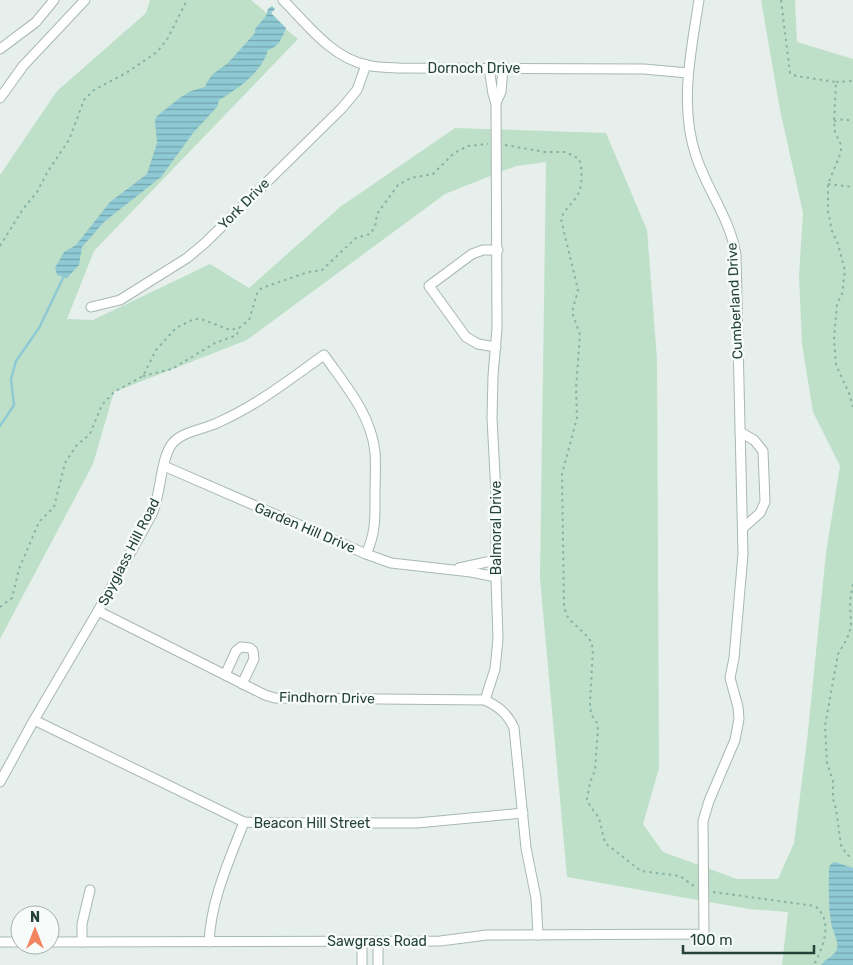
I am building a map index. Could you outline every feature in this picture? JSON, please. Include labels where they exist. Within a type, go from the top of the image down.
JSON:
[{"type":"street","points":[[0,49],[36,22],[54,0]]},
{"type":"street","points":[[2,92],[22,66],[84,0]]},
{"type":"street","name":"Dornoch Drive","points":[[283,0],[334,50],[344,57],[366,65],[398,68],[644,69],[688,73]]},
{"type":"street","name":"Cumberland Drive","points":[[698,0],[688,73],[689,119],[692,140],[702,171],[725,216],[736,255],[743,528],[743,554],[734,658],[730,678],[738,707],[738,730],[705,812],[702,831],[704,934]]},
{"type":"street","name":"York Drive","points":[[92,307],[120,300],[187,258],[205,243],[342,108],[357,90],[366,65]]},
{"type":"street","name":"Balmoral Drive","points":[[485,700],[496,669],[497,655],[496,494],[492,418],[498,250],[496,103],[489,68]]},
{"type":"street","name":"Balmoral Drive","points":[[496,103],[501,92],[503,68]]},
{"type":"street","points":[[496,347],[478,344],[466,337],[429,286],[472,254],[483,250],[498,250]]},
{"type":"street","name":"Spyglass Hill Road","points":[[0,782],[156,505],[169,448],[180,437],[216,424],[258,402],[324,355],[360,406],[372,438],[375,458],[375,530],[366,554]]},
{"type":"street","points":[[740,432],[754,440],[763,451],[765,502],[760,513],[743,528]]},
{"type":"street","name":"Garden Hill Drive","points":[[164,466],[366,554],[391,563],[496,577]]},
{"type":"street","name":"Garden Hill Drive","points":[[451,570],[496,560]]},
{"type":"street","name":"Findhorn Drive","points":[[98,611],[265,695],[287,699],[485,700]]},
{"type":"street","points":[[225,675],[236,651],[240,648],[250,648],[253,651],[254,659],[242,684]]},
{"type":"street","points":[[485,700],[500,707],[507,714],[514,728],[526,848],[536,898],[538,935]]},
{"type":"street","name":"Beacon Hill Street","points":[[34,720],[244,822],[263,824],[417,823],[523,812]]},
{"type":"street","points":[[209,942],[210,924],[216,894],[244,822]]},
{"type":"street","points":[[82,942],[82,924],[90,890]]},
{"type":"street","name":"Sawgrass Road","points":[[60,942],[378,942],[456,940],[486,935],[704,934]]},
{"type":"street","points":[[362,941],[362,965]]},
{"type":"street","points":[[378,942],[378,965]]},
{"type":"path","points":[[0,246],[23,209],[37,192],[48,171],[69,140],[84,100],[94,90],[126,73],[157,52],[168,38],[187,0]]},
{"type":"path","points":[[781,0],[790,72],[796,76],[836,82],[853,81]]},
{"type":"path","points":[[836,82],[834,121],[835,132],[841,145],[841,152],[828,184],[828,211],[832,231],[838,244],[845,271],[842,294],[837,304],[834,339],[836,365],[850,393],[853,407]]},
{"type":"path","points":[[834,121],[845,119],[853,122]]},
{"type":"path","points":[[143,376],[156,350],[176,328],[200,318],[230,330],[239,328],[249,320],[258,291],[308,272],[322,270],[356,238],[370,234],[375,226],[377,214],[398,185],[411,178],[433,174],[454,154],[468,146],[496,144],[545,152],[566,152],[579,159],[582,168],[578,194],[564,210],[561,219],[578,290],[572,312],[580,334],[576,388],[577,418],[562,474],[564,607],[568,618],[589,638],[593,648],[590,703],[591,714],[597,723],[598,730],[595,770],[590,782],[587,798],[590,806],[599,818],[605,844],[641,871],[680,876],[703,891],[814,906],[819,909],[826,932],[814,965]]},
{"type":"path","points":[[828,184],[853,188]]},
{"type":"path","points":[[0,607],[12,598],[19,569],[40,522],[54,507],[65,463],[76,446],[90,434],[102,405],[114,392],[143,376],[172,369],[215,343],[237,334],[239,328]]},
{"type":"path","points":[[853,584],[850,601],[851,627],[847,639],[838,654],[824,726],[826,763],[833,782],[833,799],[841,845],[847,855],[853,858]]},
{"type":"green space","points":[[150,0],[251,0],[298,39],[94,251],[67,319],[93,320],[210,264],[249,288],[340,207],[455,128],[606,133],[647,230],[657,359],[659,768],[643,824],[663,852],[737,879],[778,879],[794,843],[807,741],[826,553],[840,466],[813,412],[802,344],[799,276],[803,213],[780,110],[761,0],[795,0],[797,42],[853,59],[853,965],[782,965],[788,912],[749,909],[567,877],[540,578],[546,162],[516,166],[445,194],[247,340],[114,392],[93,464],[0,639],[0,175],[57,91],[146,13]]},
{"type":"water","points":[[272,6],[275,9],[271,13],[286,28],[277,44],[268,50],[255,73],[234,91],[219,100],[217,107],[193,133],[161,177],[104,222],[82,247],[79,265],[67,278],[57,275],[55,268],[64,252],[76,245],[110,202],[147,174],[157,143],[155,120],[157,116],[181,97],[191,91],[205,87],[213,74],[228,63],[255,33],[255,29]]},
{"type":"water","points":[[835,862],[853,868],[853,965],[821,965],[837,949],[830,916],[829,894],[829,867]]},
{"type":"waterway","points":[[0,426],[14,405],[11,379],[16,361],[39,328],[64,276]]}]
